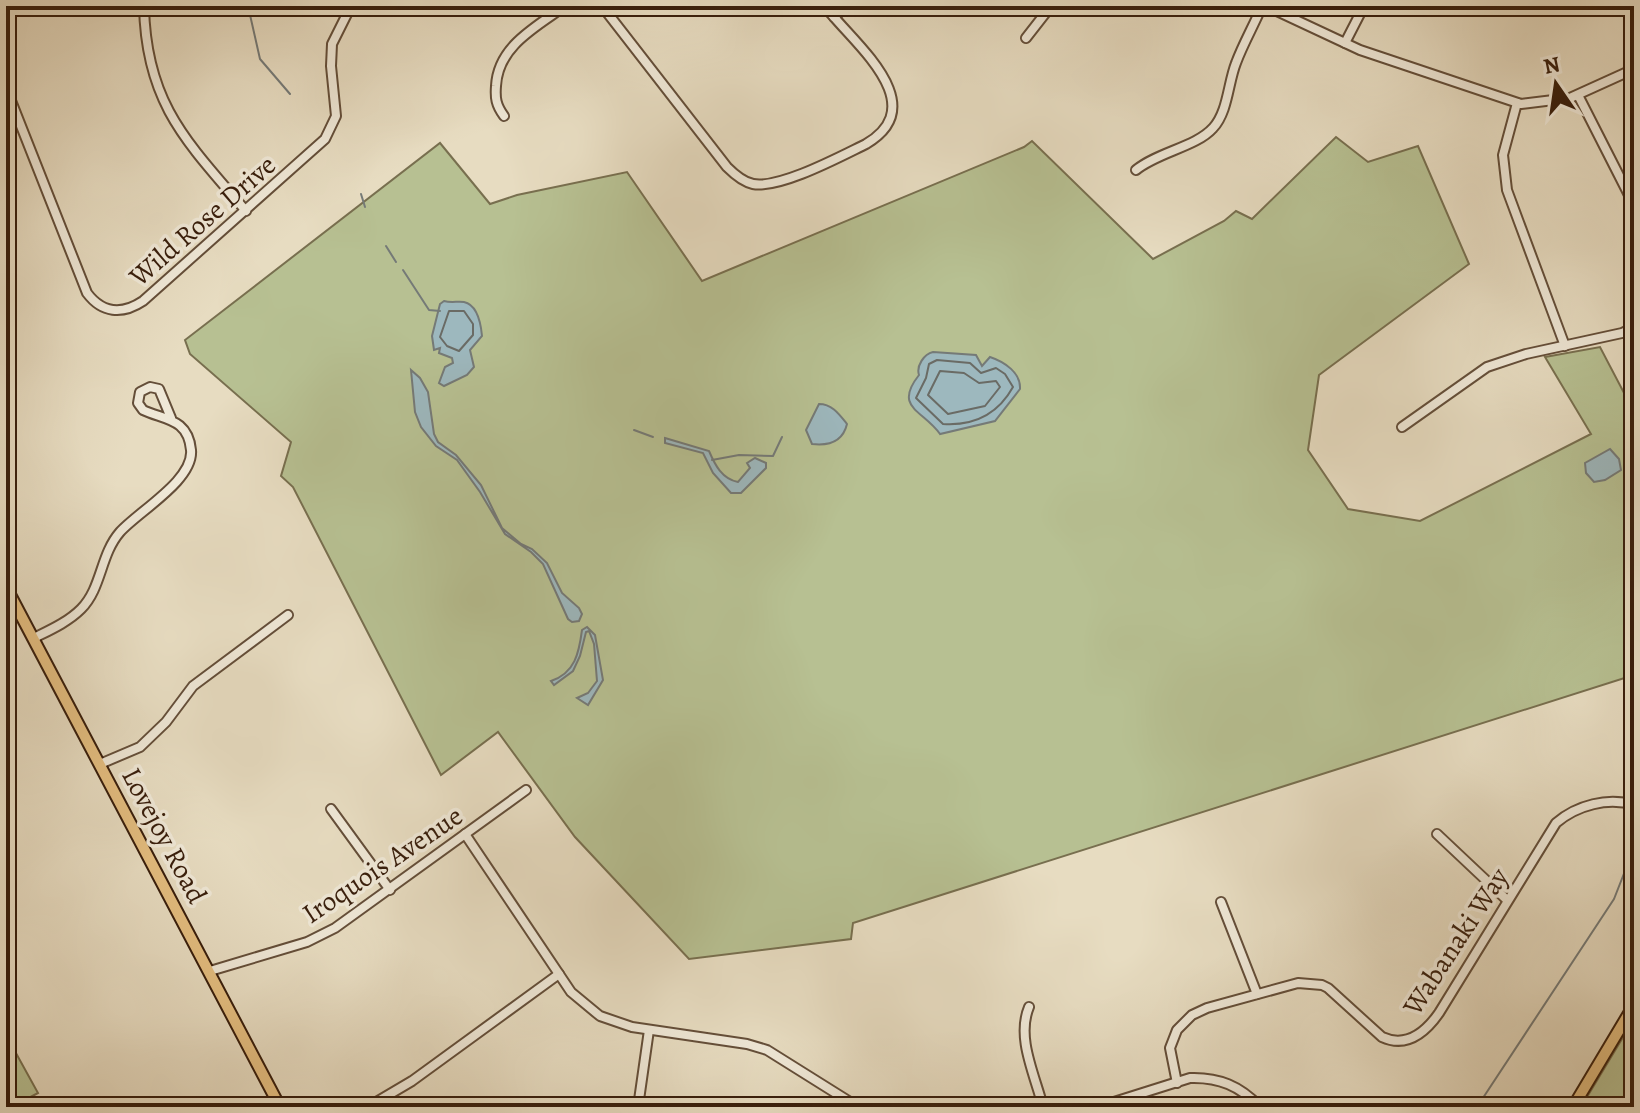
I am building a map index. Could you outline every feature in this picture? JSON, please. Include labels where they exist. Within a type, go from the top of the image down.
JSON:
[{"type":"main road","name":"Lovejoy Road","points":[[6,587],[280,1107]]},
{"type":"main road","points":[[1573,1107],[1634,1005]]},
{"type":"street","points":[[144,6],[148,57],[169,115],[184,139],[246,211]]},
{"type":"street","name":"Wild Rose Drive","points":[[6,88],[87,293],[102,307],[111,311],[125,310],[143,301],[325,139],[336,116],[332,44],[351,6]]},
{"type":"street","points":[[504,116],[496,100],[496,80],[502,59],[521,39],[565,6]]},
{"type":"street","points":[[602,6],[727,167],[743,180],[761,184],[779,182],[876,139],[893,105],[888,83],[824,6]]},
{"type":"street","points":[[834,17],[847,6]]},
{"type":"street","points":[[1026,38],[1051,6]]},
{"type":"street","points":[[1136,170],[1157,155],[1212,130],[1220,118],[1236,60],[1264,6],[1412,69],[1517,103],[1557,101],[1578,95],[1634,69]]},
{"type":"street","points":[[1345,43],[1364,6]]},
{"type":"street","points":[[1578,95],[1634,205]]},
{"type":"street","points":[[1517,103],[1503,155],[1507,190],[1565,346]]},
{"type":"street","points":[[1402,427],[1487,367],[1508,359],[1622,333],[1634,327]]},
{"type":"street","points":[[34,638],[82,608],[92,595],[106,556],[117,537],[186,471],[192,454],[190,443],[171,418],[161,391],[150,387],[142,390],[138,400],[143,410],[171,418]]},
{"type":"street","points":[[100,764],[140,747],[166,722],[193,686],[288,615]]},
{"type":"street","name":"Iroquois Avenue","points":[[210,971],[321,936],[353,918],[526,790]]},
{"type":"street","name":"Wabanaki Way","points":[[1177,1083],[1170,1048],[1184,1021],[1207,1008],[1298,983],[1322,985],[1335,993],[1382,1037],[1398,1042],[1429,1028],[1556,823],[1567,814],[1597,804],[1620,802],[1634,805]]},
{"type":"street","points":[[331,809],[390,890]]},
{"type":"street","points":[[465,834],[571,992],[600,1016],[632,1027],[747,1044],[767,1050],[858,1107]]},
{"type":"street","points":[[1437,834],[1507,900]]},
{"type":"street","points":[[1221,902],[1257,994]]},
{"type":"street","points":[[368,1107],[412,1081],[559,974]]},
{"type":"street","points":[[1029,1007],[1023,1022],[1023,1035],[1043,1107]]},
{"type":"street","points":[[638,1107],[649,1030]]},
{"type":"street","points":[[1098,1107],[1190,1078],[1217,1080],[1238,1087],[1260,1107]]},
{"type":"green space","points":[[1336,137],[1368,162],[1418,146],[1469,264],[1319,375],[1308,450],[1348,509],[1420,521],[1591,434],[1545,357],[1600,347],[1634,412],[1634,675],[853,923],[851,939],[689,959],[575,837],[498,732],[441,775],[293,487],[281,476],[291,442],[190,354],[185,340],[440,143],[490,204],[517,195],[627,172],[702,281],[1032,141],[1153,259],[1224,221],[1236,211],[1252,219]]},
{"type":"green space","points":[[1634,1019],[1634,1107],[1581,1107]]},
{"type":"green space","points":[[6,1035],[38,1093],[12,1107],[6,1107]]},
{"type":"water","points":[[444,301],[464,302],[473,307],[482,336],[470,350],[474,367],[467,375],[444,386],[439,383],[445,367],[453,363],[452,358],[439,353],[440,348],[434,350],[432,336],[440,304]]},
{"type":"water","points":[[933,352],[976,355],[982,366],[990,357],[996,359],[1015,373],[1020,389],[995,421],[940,434],[913,408],[909,395],[922,361]]},
{"type":"water","points":[[411,370],[428,392],[438,442],[456,455],[481,485],[502,528],[547,563],[562,593],[579,608],[582,614],[579,621],[568,619],[543,564],[505,534],[457,460],[436,446],[421,427],[415,412]]},
{"type":"water","points":[[819,404],[838,413],[847,424],[842,435],[834,441],[812,444],[806,430]]},
{"type":"water","points":[[665,438],[709,451],[720,471],[738,482],[750,468],[747,463],[755,458],[766,463],[766,468],[741,493],[731,493],[713,473],[703,453],[665,443]]},
{"type":"water","points":[[1610,449],[1619,459],[1621,470],[1605,480],[1594,482],[1586,473],[1585,463]]},
{"type":"water","points":[[587,627],[595,635],[603,680],[588,705],[577,698],[588,693],[597,681],[594,644],[589,631],[586,632],[573,671],[554,685],[551,681],[571,667],[582,630]]},
{"type":"waterway","points":[[248,6],[260,59],[290,94]]},
{"type":"waterway","points":[[361,194],[365,207]]},
{"type":"waterway","points":[[386,246],[396,262]]},
{"type":"waterway","points":[[403,270],[429,310],[440,311]]},
{"type":"waterway","points":[[634,430],[653,437]]},
{"type":"waterway","points":[[712,460],[739,455],[773,456],[782,437]]},
{"type":"waterway","points":[[1477,1107],[1614,899],[1634,848]]}]
